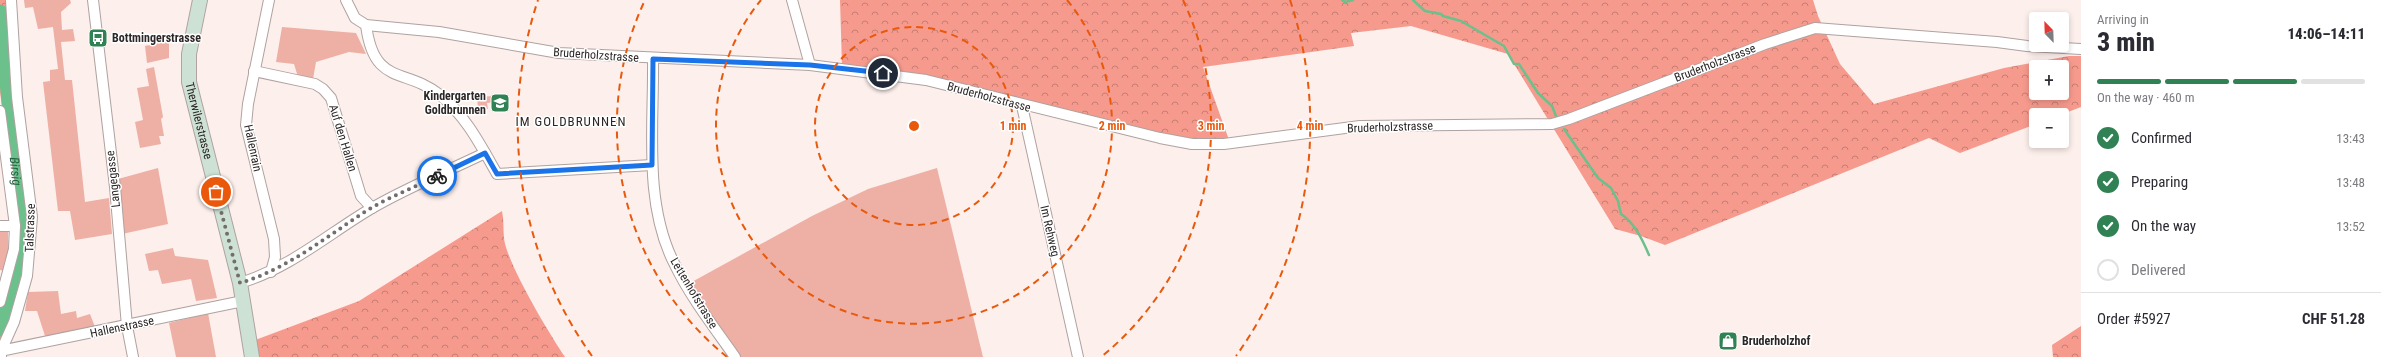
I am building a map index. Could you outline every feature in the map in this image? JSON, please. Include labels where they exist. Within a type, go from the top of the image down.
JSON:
[{"type":"main road","name":"Therwilerstrasse","points":[[200,0],[189,54],[189,82],[240,283],[252,357]]},
{"type":"street","name":"Talstrasse","points":[[1,353],[14,322],[27,276],[32,217],[17,97],[11,0]]},
{"type":"street","name":"Langegasse","points":[[93,0],[115,187],[127,326],[133,357]]},
{"type":"street","name":"Hallenrain","points":[[269,0],[254,71],[246,125],[274,239],[275,258],[271,272]]},
{"type":"street","points":[[346,0],[355,18],[366,25],[370,42],[382,66],[393,74],[424,84],[440,94],[470,127],[497,174],[652,165]]},
{"type":"street","points":[[792,0],[810,65]]},
{"type":"street","name":"Bruderholzstrasse","points":[[366,25],[439,32],[558,53],[653,59],[810,65],[926,80],[1022,106],[1192,144],[1224,144],[1360,126],[1552,124],[1569,119],[1765,44],[1815,28],[1997,42],[2027,46],[2081,49]]},
{"type":"street","name":"Lettenhofstrasse","points":[[653,59],[652,165],[655,201],[666,244],[675,265],[734,357]]},
{"type":"street","name":"Auf den Hallen","points":[[254,71],[315,84],[324,89],[335,106],[362,196],[372,208]]},
{"type":"street","name":"Im Rehweg","points":[[1022,106],[1078,357]]},
{"type":"street","points":[[0,111],[15,226],[14,250],[0,302]]},
{"type":"street","points":[[240,283],[271,272],[290,262],[372,208],[485,153]]},
{"type":"street","points":[[0,226],[15,226]]},
{"type":"street","name":"Hallenstrasse","points":[[1,353],[243,301]]},
{"type":"shaded area","points":[[24,0],[70,0],[71,3],[61,12],[62,30],[73,29],[75,41],[61,42],[65,80],[72,80],[85,202],[109,198],[112,234],[75,240],[70,211],[58,211],[43,82],[50,81],[50,70],[58,69],[53,27],[38,29],[33,7],[25,8]]},
{"type":"shaded area","points":[[282,27],[356,33],[366,54],[349,52],[316,62],[313,79],[298,77],[294,64],[276,62]]},
{"type":"shaded area","points":[[169,41],[169,58],[147,63],[145,46]]},
{"type":"shaded area","points":[[154,67],[163,117],[161,119],[164,136],[159,136],[161,144],[140,148],[135,122],[143,120],[137,88],[149,86],[146,69]]},
{"type":"shaded area","points":[[494,96],[494,102],[487,103],[488,109],[478,109],[477,97]]},
{"type":"shaded area","points":[[158,168],[168,224],[122,234],[118,179]]},
{"type":"shaded area","points":[[937,168],[983,357],[738,357],[690,283],[812,216],[868,189]]},
{"type":"shaded area","points":[[0,231],[8,231],[8,251],[4,271],[0,270]]},
{"type":"shaded area","points":[[173,248],[175,256],[208,260],[217,298],[196,301],[191,279],[162,284],[158,270],[149,271],[145,254]]},
{"type":"shaded area","points":[[58,291],[61,314],[76,311],[77,318],[90,314],[95,327],[45,336],[37,311],[25,311],[28,292]]},
{"type":"shaded area","points":[[208,313],[216,357],[176,357],[169,323]]},
{"type":"green space","points":[[0,0],[8,0],[29,215],[24,277],[13,313],[0,343],[0,307],[13,262],[5,129],[0,92]]},
{"type":"green space","points":[[840,0],[1813,0],[1818,16],[1840,64],[1874,104],[2004,68],[2029,63],[2029,100],[2069,100],[2069,60],[2047,60],[2069,56],[2081,56],[2081,107],[2069,112],[2069,108],[2029,108],[2029,127],[1960,153],[1929,138],[1665,245],[1641,236],[1615,229],[1508,54],[1411,26],[1351,33],[1354,46],[1203,67],[1229,140],[1176,139],[842,66]]},
{"type":"green space","points":[[502,211],[504,238],[512,264],[549,332],[565,357],[252,357],[250,342],[359,301]]},
{"type":"green space","points":[[2081,326],[2081,357],[2053,357],[2052,345]]},
{"type":"waterway","points":[[1342,0],[1345,2],[1353,0]]},
{"type":"waterway","points":[[1413,0],[1425,11],[1441,14],[1443,16],[1461,21],[1504,46],[1514,64],[1519,64],[1538,93],[1552,106],[1556,116]]},
{"type":"waterway","name":"Birsig","points":[[0,12],[22,230],[16,282],[0,329]]},
{"type":"waterway","points":[[1564,129],[1598,178],[1611,188],[1618,201],[1621,214],[1634,227],[1649,255]]},
{"type":"way so far","points":[[216,192],[240,283],[260,277],[290,262],[372,208],[437,176]]},
{"type":"place","name":"Bottmingerstrasse","points":[[98,38]]},
{"type":"place","name":"Kindergarten Goldbrunnen","points":[[500,103]]},
{"type":"place","name":"Bruderholzhof","points":[[1728,341]]},
{"type":"district","name":"IM GOLDBRUNNEN","points":[[571,121]]},
{"type":"route","points":[[437,176],[485,153],[497,174],[652,165],[654,116],[653,59],[738,61],[810,65],[883,73]]}]
